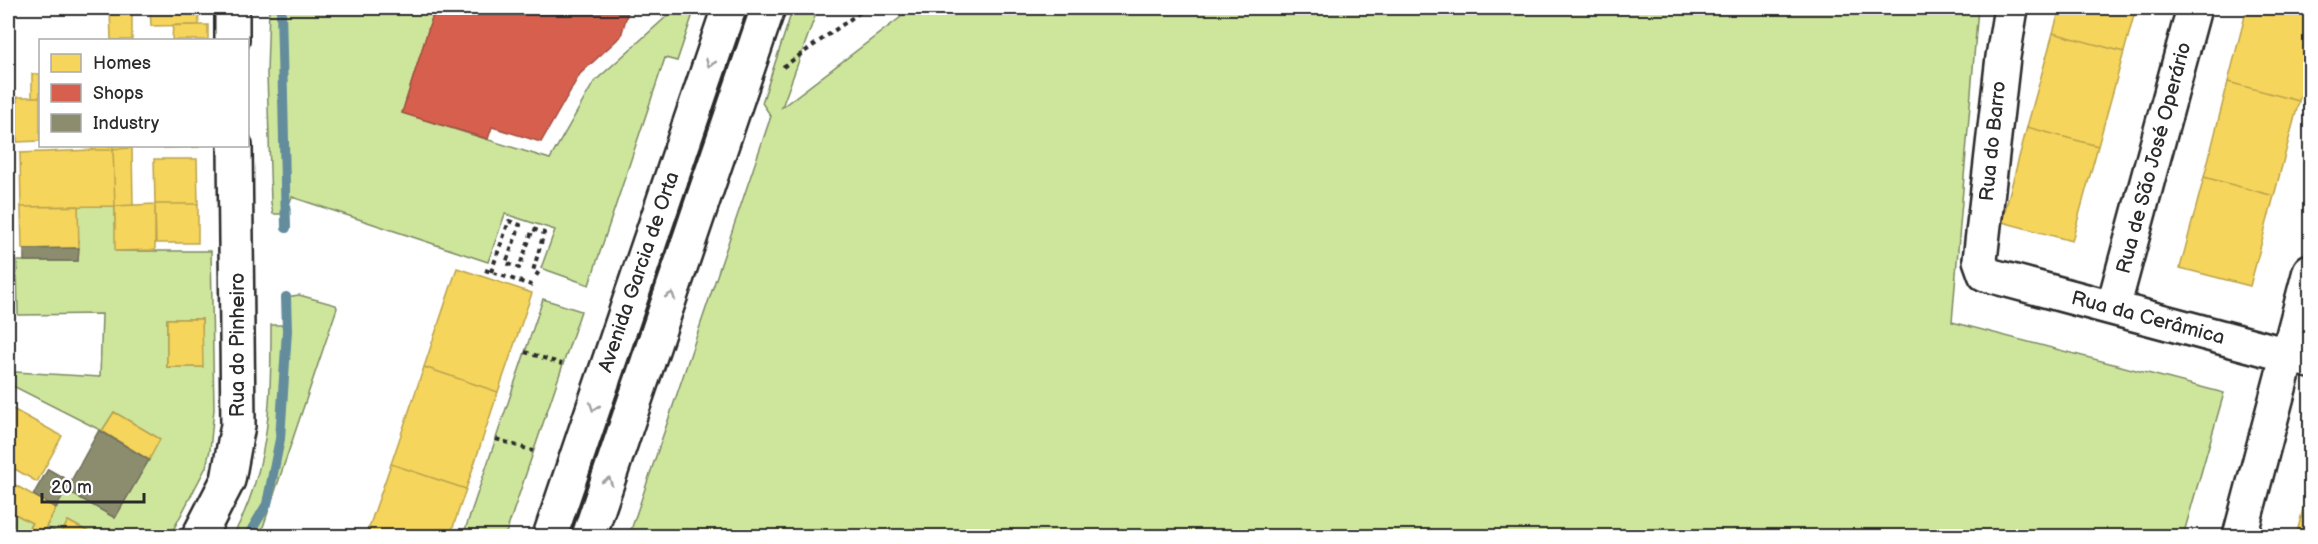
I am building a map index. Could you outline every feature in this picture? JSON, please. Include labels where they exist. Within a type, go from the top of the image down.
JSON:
[{"type":"street","points":[[232,8],[232,39]]},
{"type":"street","name":"Avenida Garcia de Orta","points":[[550,537],[729,8]]},
{"type":"street","name":"Avenida Garcia de Orta","points":[[589,537],[768,8]]},
{"type":"street","name":"Rua do Barro","points":[[1985,274],[1980,260],[2003,57],[2011,8]]},
{"type":"street","name":"Rua de São José Operário","points":[[2113,308],[2194,8]]},
{"type":"street","name":"Rua do Pinheiro","points":[[199,537],[228,480],[238,425],[235,147]]},
{"type":"street","points":[[2240,537],[2299,358],[2310,271]]},
{"type":"street","name":"Rua da Cerâmica","points":[[1985,274],[2299,358]]},
{"type":"path","points":[[741,90],[789,64],[867,8]]},
{"type":"path","points":[[491,272],[509,221],[520,225],[506,263],[519,268],[533,229],[544,232],[533,271],[539,275]]},
{"type":"path","points":[[485,270],[534,286]]},
{"type":"path","points":[[525,352],[562,364]]},
{"type":"path","points":[[496,439],[533,451]]},
{"type":"green space","points":[[269,8],[435,8],[402,113],[550,159],[594,82],[676,8],[695,8],[677,61],[665,58],[589,285],[541,268],[555,230],[505,214],[488,262],[292,197],[285,214],[273,214],[267,73]]},
{"type":"green space","points":[[793,8],[818,8],[782,107],[913,8],[1978,8],[1952,322],[2224,393],[2183,536],[629,536],[771,116],[762,103]]},
{"type":"green space","points":[[78,206],[115,206],[116,251],[211,251],[214,409],[210,450],[206,467],[170,536],[96,536],[68,521],[61,535],[46,527],[66,490],[115,518],[160,439],[114,412],[102,431],[9,384],[15,372],[100,377],[102,314],[18,315],[17,261],[78,261]],"holes":[[[167,319],[202,319],[202,367],[167,367]]]},
{"type":"green space","points":[[299,295],[336,305],[337,308],[260,536],[233,536],[255,485],[266,433],[271,325],[285,325],[286,297]]},
{"type":"green space","points":[[543,299],[581,311],[505,536],[463,536]]},
{"type":"green space","points":[[8,510],[32,523],[24,536],[8,536]]},
{"type":"building: Homes","points":[[110,8],[132,8],[132,39],[111,39]]},
{"type":"building: Homes","points":[[150,8],[198,8],[199,25],[151,26]]},
{"type":"building: Homes","points":[[2060,8],[2136,8],[2124,52],[2053,33]]},
{"type":"building: Homes","points":[[2247,8],[2310,8],[2310,61],[2299,101],[2228,82]]},
{"type":"building: Homes","points":[[173,25],[208,25],[208,39],[172,39]]},
{"type":"building: Homes","points":[[2053,33],[2124,52],[2098,146],[2027,127]]},
{"type":"building: Homes","points":[[32,74],[39,74],[39,97],[32,97]]},
{"type":"building: Homes","points":[[2228,82],[2299,101],[2274,196],[2204,177]]},
{"type":"building: Homes","points":[[17,97],[39,97],[39,141],[17,142]]},
{"type":"building: Homes","points":[[2027,127],[2098,146],[2072,241],[2002,222]]},
{"type":"building: Homes","points":[[92,147],[113,147],[113,150],[92,150]]},
{"type":"building: Homes","points":[[113,147],[132,147],[132,148],[113,149]]},
{"type":"building: Homes","points":[[132,148],[133,205],[115,206],[113,149]]},
{"type":"building: Homes","points":[[113,150],[115,206],[21,207],[20,153]]},
{"type":"building: Homes","points":[[154,159],[197,159],[198,204],[155,204]]},
{"type":"building: Homes","points":[[2204,177],[2274,196],[2250,286],[2180,268]]},
{"type":"building: Homes","points":[[155,204],[198,204],[198,243],[156,243]]},
{"type":"building: Homes","points":[[155,204],[155,250],[115,251],[115,206]]},
{"type":"building: Homes","points":[[78,206],[79,248],[22,249],[21,207]]},
{"type":"building: Homes","points":[[457,268],[532,293],[498,392],[424,367]]},
{"type":"building: Homes","points":[[167,319],[202,319],[203,367],[167,367]]},
{"type":"building: Homes","points":[[424,367],[498,392],[466,489],[391,464]]},
{"type":"building: Homes","points":[[9,407],[62,436],[37,482],[8,465]]},
{"type":"building: Homes","points":[[114,412],[160,439],[149,460],[102,431]]},
{"type":"building: Homes","points":[[391,464],[466,489],[450,536],[366,536]]},
{"type":"building: Homes","points":[[8,481],[56,508],[41,536],[28,530],[32,523],[8,510]]},
{"type":"building: Homes","points":[[2310,482],[2310,519],[2301,517]]},
{"type":"building: Homes","points":[[2301,517],[2310,519],[2310,536],[2296,536]]},
{"type":"building: Homes","points":[[68,521],[96,536],[60,536]]},
{"type":"building: Homes","points":[[28,530],[41,536],[24,536]]},
{"type":"building: Shops","points":[[435,8],[629,8],[621,36],[580,74],[541,142],[492,127],[488,139],[402,113]]},
{"type":"building: Industry","points":[[79,248],[78,261],[24,261],[24,249]]},
{"type":"building: Industry","points":[[99,430],[149,460],[115,518],[66,490]]},
{"type":"building: Industry","points":[[48,469],[71,482],[56,508],[33,495]]},
{"type":"waterway","points":[[281,8],[286,228]]},
{"type":"waterway","points":[[248,536],[267,504],[280,439],[287,331],[286,297]]}]
